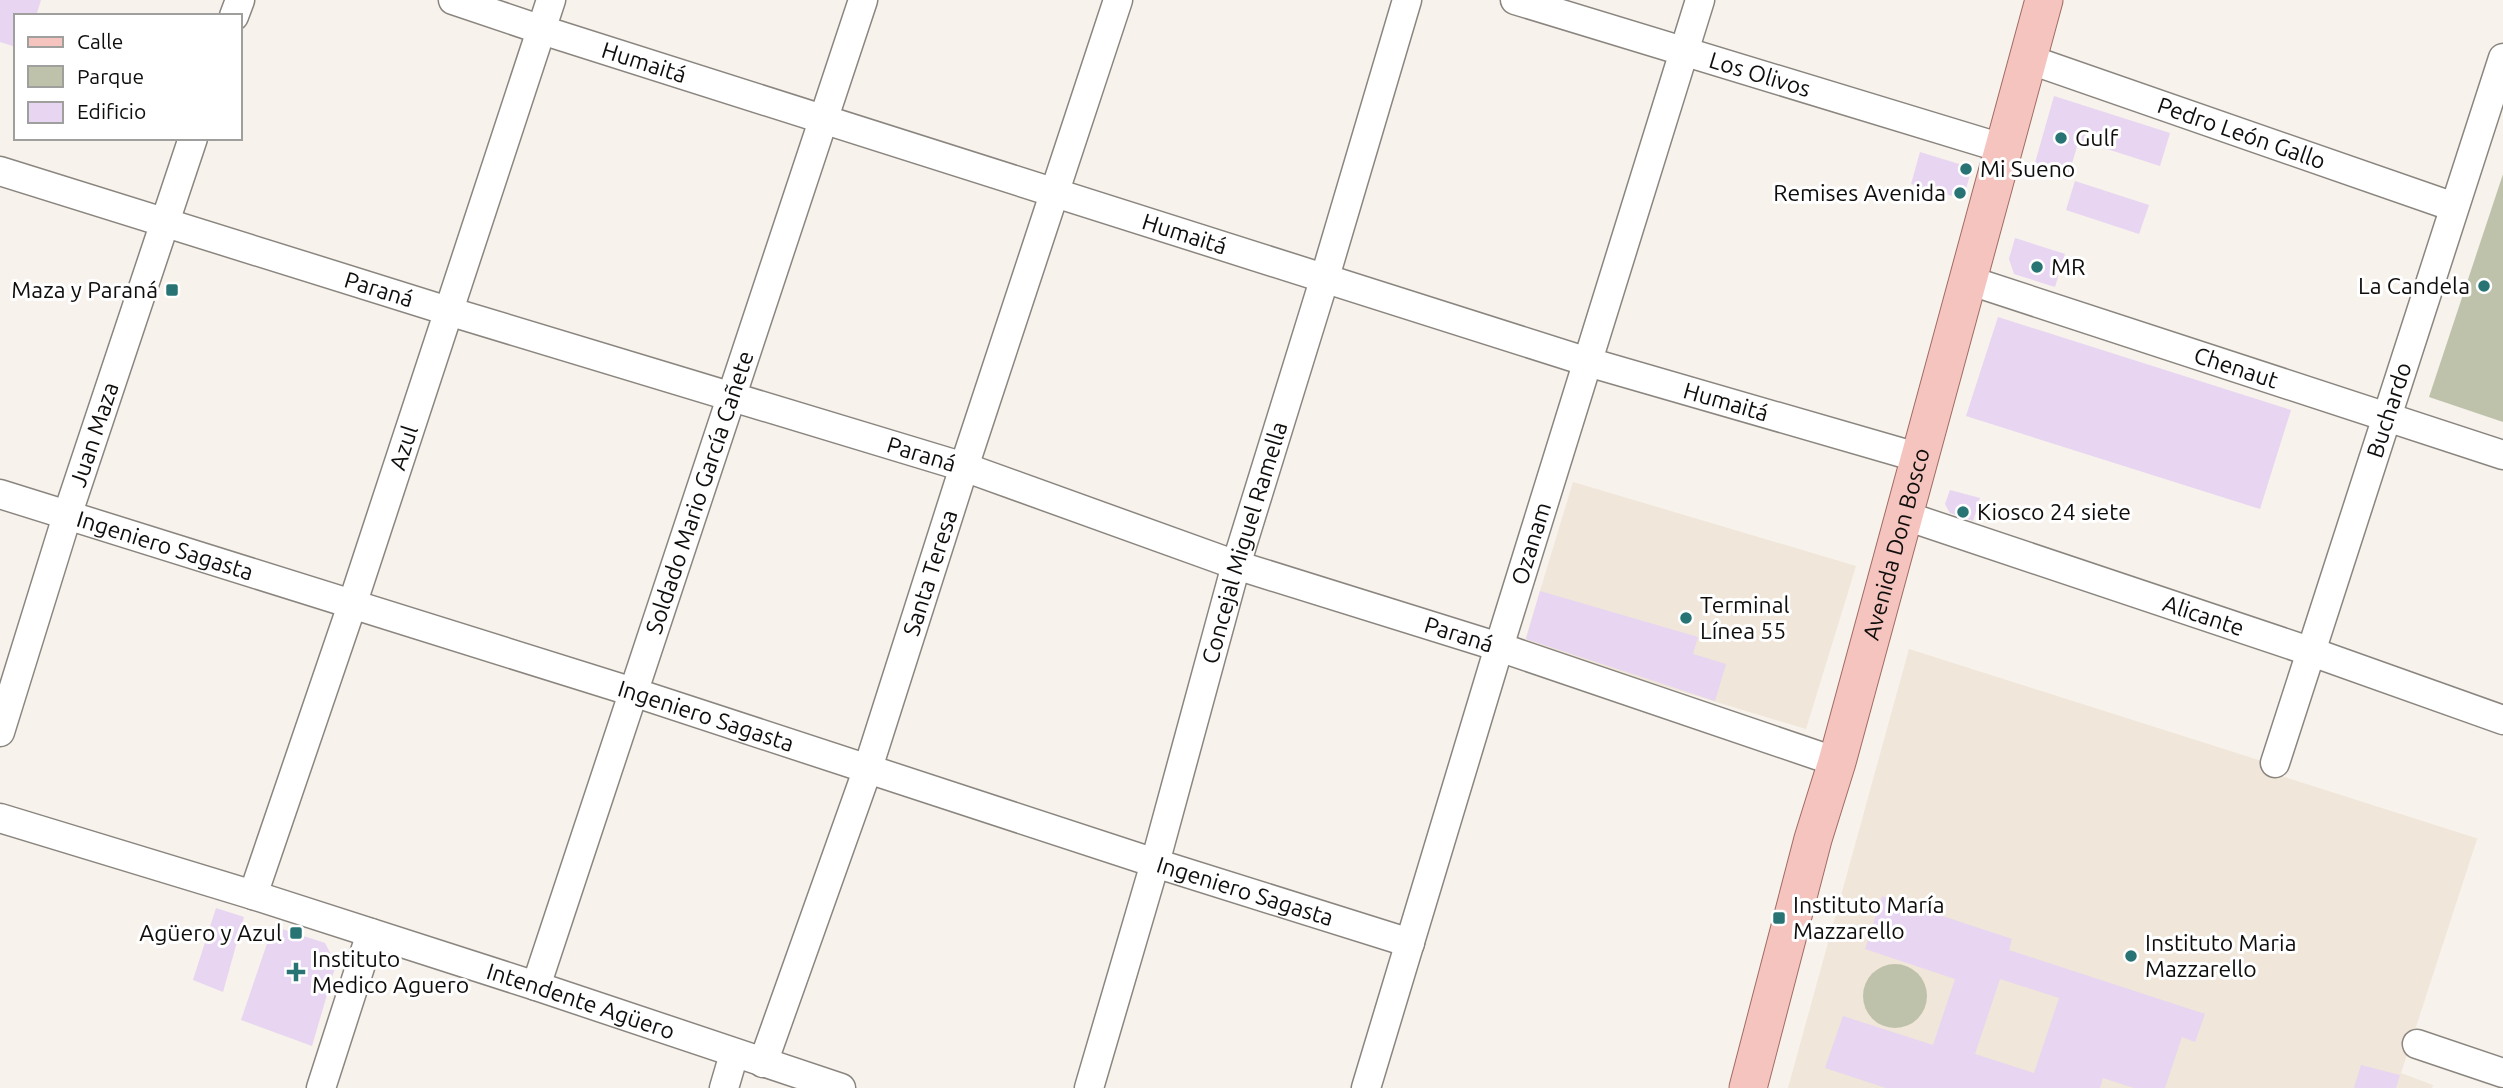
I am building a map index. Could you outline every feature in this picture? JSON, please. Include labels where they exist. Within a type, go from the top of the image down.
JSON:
[{"type":"main road","name":"Avenida Don Bosco","points":[[1748,1088],[1813,839],[1837,762],[2044,0]]},
{"type":"street","name":"Humaitá","points":[[453,0],[1588,362],[1920,458]]},
{"type":"street","name":"Azul","points":[[253,895],[352,605],[551,0]]},
{"type":"street","name":"Soldado Mario García Cañete","points":[[536,986],[863,0]]},
{"type":"street","name":"Santa Teresa","points":[[763,1063],[868,768],[1118,0]]},
{"type":"street","name":"Concejal Miguel Ramella","points":[[1089,1088],[1155,863],[1236,565],[1407,0]]},
{"type":"street","name":"Los Olivos","points":[[1515,0],[2004,149]]},
{"type":"street","name":"Ozanam","points":[[1366,1088],[1499,647],[1700,0]]},
{"type":"street","name":"Buchardo","points":[[2275,763],[2503,58]]},
{"type":"street","name":"Pedro León Gallo","points":[[2028,59],[2454,207]]},
{"type":"street","name":"Juan Maza","points":[[0,732],[67,516],[193,140]]},
{"type":"street","name":"Paraná","points":[[0,171],[729,398],[964,467],[1236,565],[1499,647],[1837,762]]},
{"type":"street","name":"Chenaut","points":[[1968,280],[2503,455]]},
{"type":"street","name":"Ingeniero Sagasta","points":[[0,494],[633,692],[1155,863],[1410,943]]},
{"type":"street","name":"Alicante","points":[[1903,515],[2312,652],[2503,720]]},
{"type":"street","name":"Intendente Agüero","points":[[0,818],[372,933],[841,1088]]},
{"type":"street","points":[[321,1088],[372,933]]},
{"type":"street","points":[[2417,1044],[2503,1073]]},
{"type":"street","points":[[724,1088],[734,1054]]},
{"type":"shaded area","name":"Terminal Línea 55","points":[[1573,482],[1856,566],[1806,729],[1524,644]]},
{"type":"shaded area","name":"Instituto Maria Mazzarello","points":[[1909,649],[2268,763],[2266,771],[2479,839],[2401,1073],[2433,1085],[2432,1088],[1788,1088]]},
{"type":"green space","name":"La Candela","points":[[2503,174],[2503,422],[2429,397]]},
{"type":"green space","points":[[1889,964],[1901,964],[1918,973],[1925,984],[1925,1008],[1918,1019],[1901,1028],[1889,1028],[1877,1023],[1868,1014],[1863,1002],[1863,990],[1868,978],[1877,969]]},
{"type":"building","points":[[0,0],[41,0],[37,14],[14,14],[14,46],[0,42]]},
{"type":"building","points":[[2054,96],[2170,133],[2160,166],[2079,140],[2067,180],[2033,170]]},
{"type":"building","points":[[1920,152],[1972,168],[1963,199],[1911,184]]},
{"type":"building","points":[[2075,181],[2149,205],[2139,234],[2066,210]]},
{"type":"building","name":"MR","points":[[2015,238],[2065,254],[2055,287],[2014,274],[2009,259]]},
{"type":"building","points":[[1998,317],[2291,410],[2260,509],[1966,416]]},
{"type":"building","name":"Kiosco 24 siete","points":[[1950,490],[1980,498],[1973,521],[1950,513],[1945,504]]},
{"type":"building","points":[[1540,591],[1698,637],[1693,654],[1726,664],[1715,701],[1526,639]]},
{"type":"building","points":[[1882,896],[2012,939],[2009,950],[2205,1014],[2195,1042],[2182,1037],[2165,1088],[2134,1088],[2103,1078],[2100,1088],[1886,1088],[1825,1068],[1843,1016],[1933,1045],[1955,979],[1865,949]],"holes":[[[2000,979],[2059,998],[2034,1073],[1975,1054]]]},
{"type":"building","points":[[216,908],[244,917],[223,992],[193,980]]},
{"type":"building","name":"Instituto Medico Aguero","points":[[273,926],[325,943],[336,964],[312,1046],[241,1020]]},
{"type":"building","points":[[2361,1065],[2400,1075],[2396,1088],[2354,1088]]},
{"type":"place","name":"Gulf","points":[[2061,138]]},
{"type":"place","name":"Mi Sueno","points":[[1966,169]]},
{"type":"place","name":"Remises Avenida","points":[[1960,193]]},
{"type":"place","name":"MR","points":[[2037,267]]},
{"type":"place","name":"La Candela","points":[[2484,286]]},
{"type":"place","name":"Maza y Paraná","points":[[172,290]]},
{"type":"place","name":"Kiosco 24 siete","points":[[1963,512]]},
{"type":"place","name":"Terminal Línea 55","points":[[1686,618]]},
{"type":"place","name":"Instituto María Mazzarello","points":[[1779,918]]},
{"type":"place","name":"Agüero y Azul","points":[[296,933]]},
{"type":"place","name":"Instituto Maria Mazzarello","points":[[2131,956]]},
{"type":"place","name":"Instituto Medico Aguero","points":[[296,972]]}]
